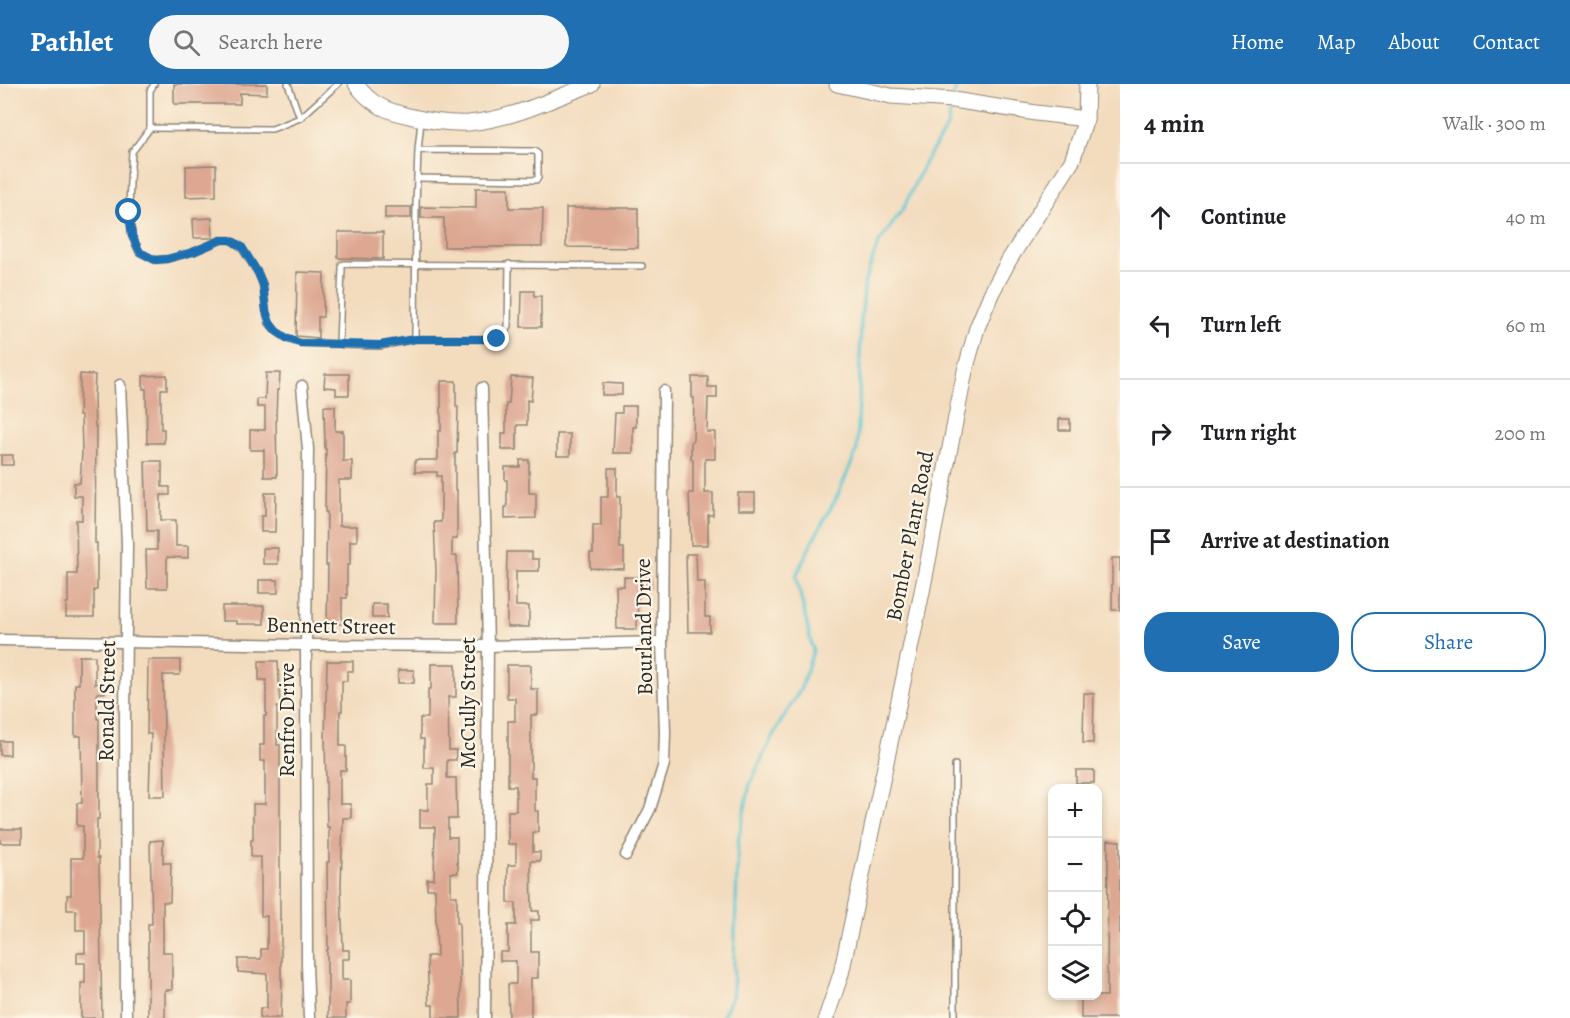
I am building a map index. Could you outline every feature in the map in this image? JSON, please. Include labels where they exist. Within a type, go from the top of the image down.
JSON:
[{"type":"street","points":[[356,84],[365,96],[384,109],[432,122],[467,123],[490,120],[522,111],[592,84]]},
{"type":"street","points":[[837,84],[891,96],[953,100],[1086,119]]},
{"type":"street","name":"Bomber Plant Road","points":[[826,1018],[841,974],[924,586],[965,371],[977,328],[991,294],[1009,260],[1072,161],[1086,119],[1087,84]]},
{"type":"street","name":"Ronald Street","points":[[120,385],[127,544],[126,1018]]},
{"type":"street","name":"Renfro Drive","points":[[302,386],[308,449],[306,645],[309,1018]]},
{"type":"street","name":"McCully Street","points":[[482,387],[488,646],[485,1018]]},
{"type":"street","name":"Bourland Drive","points":[[626,855],[650,809],[664,764],[662,642],[664,391]]},
{"type":"street","name":"Bennett Street","points":[[0,640],[488,646],[662,642]]},
{"type":"lane","points":[[154,84],[150,92],[150,128],[132,152],[129,212],[132,236],[140,252],[155,260],[193,252],[221,240],[230,240],[242,247],[263,285],[270,323],[276,331],[288,339],[300,343],[343,345],[380,345],[415,339],[502,339],[508,326],[509,264]]},
{"type":"lane","points":[[288,84],[300,118]]},
{"type":"lane","points":[[150,128],[272,129],[300,118],[338,84]]},
{"type":"lane","points":[[415,339],[417,178],[421,119]]},
{"type":"lane","points":[[417,178],[536,180],[538,178],[536,151],[418,150]]},
{"type":"lane","points":[[340,344],[342,265],[344,264],[642,266]]},
{"type":"lane","points":[[955,765],[955,1018]]},
{"type":"building","points":[[174,84],[267,84],[267,94],[240,93],[240,104],[174,104]]},
{"type":"building","points":[[216,165],[216,196],[186,197],[186,166]]},
{"type":"building","points":[[476,188],[509,188],[509,208],[543,208],[542,247],[444,247],[444,218],[421,218],[421,207],[476,208]]},
{"type":"building","points":[[385,207],[411,207],[411,218],[385,218]]},
{"type":"building","points":[[566,208],[638,208],[638,248],[566,247]]},
{"type":"building","points":[[212,218],[213,238],[194,238],[193,219]]},
{"type":"building","points":[[338,232],[383,232],[383,259],[338,258]]},
{"type":"building","points":[[297,272],[324,273],[323,317],[318,317],[318,338],[296,336]]},
{"type":"building","points":[[522,291],[534,291],[534,296],[541,296],[541,327],[521,327]]},
{"type":"building","points":[[266,373],[280,373],[276,418],[277,477],[264,477],[264,450],[250,450],[250,430],[265,430],[265,407],[257,407],[257,399],[265,399]]},
{"type":"building","points":[[80,374],[95,375],[97,590],[94,590],[94,617],[66,617],[68,574],[77,574],[76,520],[82,520],[82,496],[74,496],[74,483],[80,483],[82,452],[81,416],[79,416]]},
{"type":"building","points":[[325,374],[349,374],[349,395],[336,395],[336,388],[324,387]]},
{"type":"building","points":[[167,375],[167,389],[161,389],[161,429],[164,429],[164,443],[147,443],[146,389],[143,389],[143,376]]},
{"type":"building","points":[[511,377],[533,378],[531,401],[527,400],[527,425],[517,425],[517,450],[502,450],[502,433],[506,433],[506,404],[509,404]]},
{"type":"building","points":[[692,377],[708,377],[708,387],[717,387],[717,398],[708,398],[707,432],[715,432],[715,459],[705,459],[705,493],[713,493],[713,515],[708,515],[708,545],[691,545],[689,493],[693,493],[691,441],[693,441],[694,398],[692,398]]},
{"type":"building","points":[[441,381],[456,381],[456,407],[458,407],[457,453],[455,453],[457,539],[452,539],[452,556],[457,556],[458,623],[435,623],[434,522],[441,522],[441,476],[437,476],[437,472],[415,472],[415,460],[438,459],[438,431],[441,431]]},
{"type":"building","points":[[603,383],[622,384],[622,395],[602,395]]},
{"type":"building","points":[[324,406],[335,406],[335,431],[343,431],[343,461],[352,461],[352,480],[339,480],[339,526],[357,526],[357,541],[350,541],[347,598],[342,598],[342,624],[327,624],[328,565],[326,565]]},
{"type":"building","points":[[622,406],[636,406],[633,453],[613,453],[615,413],[622,413]]},
{"type":"building","points":[[1059,419],[1070,419],[1070,430],[1059,430]]},
{"type":"building","points":[[557,434],[570,434],[570,456],[557,456]]},
{"type":"building","points":[[1,455],[13,455],[13,465],[1,465]]},
{"type":"building","points":[[520,460],[529,460],[529,493],[536,493],[536,518],[505,519],[507,480],[505,480],[505,467],[520,467]]},
{"type":"building","points":[[145,461],[162,461],[162,487],[170,487],[170,495],[161,495],[161,520],[176,520],[176,546],[188,546],[188,558],[167,557],[167,588],[147,588],[146,550],[157,550],[157,531],[147,531]]},
{"type":"building","points":[[608,468],[617,468],[617,497],[620,497],[620,548],[624,548],[624,569],[590,568],[590,553],[593,553],[593,525],[601,525],[601,497],[608,497]]},
{"type":"building","points":[[265,493],[276,493],[275,532],[261,532],[261,516],[265,516]]},
{"type":"building","points":[[738,493],[755,493],[755,510],[738,510]]},
{"type":"building","points":[[263,548],[278,548],[278,564],[263,564]]},
{"type":"building","points":[[507,552],[532,552],[532,559],[539,559],[539,571],[516,571],[516,606],[529,606],[529,627],[507,627]]},
{"type":"building","points":[[686,554],[696,554],[697,582],[705,582],[705,617],[710,617],[710,632],[688,632]]},
{"type":"building","points":[[1112,558],[1120,558],[1120,610],[1112,610]]},
{"type":"building","points":[[624,577],[651,578],[650,589],[638,589],[637,629],[617,629],[616,586],[624,586]]},
{"type":"building","points":[[259,580],[278,580],[278,593],[259,593]]},
{"type":"building","points":[[372,604],[387,604],[387,618],[372,618]]},
{"type":"building","points":[[222,606],[264,606],[264,624],[237,624],[237,621],[222,621]]},
{"type":"building","points":[[79,656],[95,656],[95,684],[105,684],[105,693],[97,693],[99,819],[97,819],[97,858],[99,858],[102,1018],[81,1018],[81,983],[85,983],[85,963],[77,963],[77,953],[85,953],[85,930],[76,930],[76,910],[67,910],[67,895],[71,895],[71,858],[83,858],[83,826],[77,826],[77,803],[82,803],[81,736],[75,736],[75,684],[79,684]]},
{"type":"building","points":[[148,660],[180,660],[180,675],[163,675],[165,796],[149,796],[151,734],[147,734]]},
{"type":"building","points":[[259,661],[278,661],[281,1018],[260,1018],[260,1008],[267,1008],[267,974],[238,972],[238,959],[261,959],[261,949],[267,949],[267,916],[261,916],[261,857],[251,857],[253,804],[265,804],[265,761],[260,761],[260,745],[264,745],[266,680],[259,680]]},
{"type":"building","points":[[327,661],[353,661],[353,671],[347,671],[347,681],[342,681],[342,711],[340,711],[340,746],[346,746],[346,770],[340,770],[340,804],[351,804],[351,818],[343,818],[341,886],[343,950],[349,950],[349,959],[342,959],[342,980],[350,980],[350,1004],[346,1004],[346,1018],[328,1018],[327,862],[329,862],[329,827],[327,827],[325,740]]},
{"type":"building","points":[[431,664],[456,664],[456,697],[448,697],[449,750],[456,750],[456,760],[447,760],[447,778],[456,778],[457,819],[448,819],[448,837],[457,837],[458,873],[451,873],[451,896],[457,896],[461,1018],[433,1018],[433,1005],[429,1005],[427,956],[437,956],[435,889],[427,889],[427,879],[434,879],[435,827],[420,827],[420,810],[428,810],[428,784],[434,784],[434,768],[424,768],[424,739],[420,739],[420,718],[428,718]]},
{"type":"building","points":[[507,665],[531,665],[531,689],[538,689],[538,715],[531,715],[531,777],[535,777],[535,811],[538,811],[538,832],[533,832],[533,852],[540,852],[540,861],[531,861],[532,911],[539,911],[539,920],[531,920],[531,952],[538,952],[538,978],[531,978],[531,1018],[509,1018],[508,984],[516,984],[516,961],[500,961],[500,952],[508,952],[508,925],[516,925],[516,903],[508,903],[508,865],[516,865],[516,844],[508,844],[508,811],[516,811],[516,786],[508,786],[508,721],[515,721],[515,698],[507,698]]},
{"type":"building","points":[[398,670],[414,670],[414,683],[398,683]]},
{"type":"building","points":[[1084,693],[1094,694],[1093,743],[1083,743]]},
{"type":"building","points":[[0,741],[10,741],[10,755],[0,755]]},
{"type":"building","points":[[1076,770],[1094,770],[1094,783],[1076,783]]},
{"type":"building","points":[[0,829],[22,829],[22,843],[0,843]]},
{"type":"building","points":[[163,840],[163,863],[171,863],[170,902],[163,902],[163,952],[172,952],[172,990],[165,990],[165,1018],[148,1018],[148,924],[152,924],[150,841]]},
{"type":"building","points":[[1108,840],[1120,841],[1120,1018],[1081,1018],[1081,1000],[1102,1000],[1102,996],[1107,996]]},
{"type":"waterway","points":[[954,95],[956,84]]},
{"type":"waterway","points":[[722,1018],[733,994],[738,841],[750,784],[773,735],[801,688],[813,651],[796,576],[837,497],[857,450],[861,319],[865,281],[878,244],[903,209],[925,162],[947,127],[951,110]]},
{"type":"route","points":[[129,212],[132,236],[140,252],[155,260],[193,252],[221,240],[230,240],[242,247],[263,285],[270,323],[276,331],[288,339],[300,343],[343,345],[380,345],[415,339],[497,339]]}]
